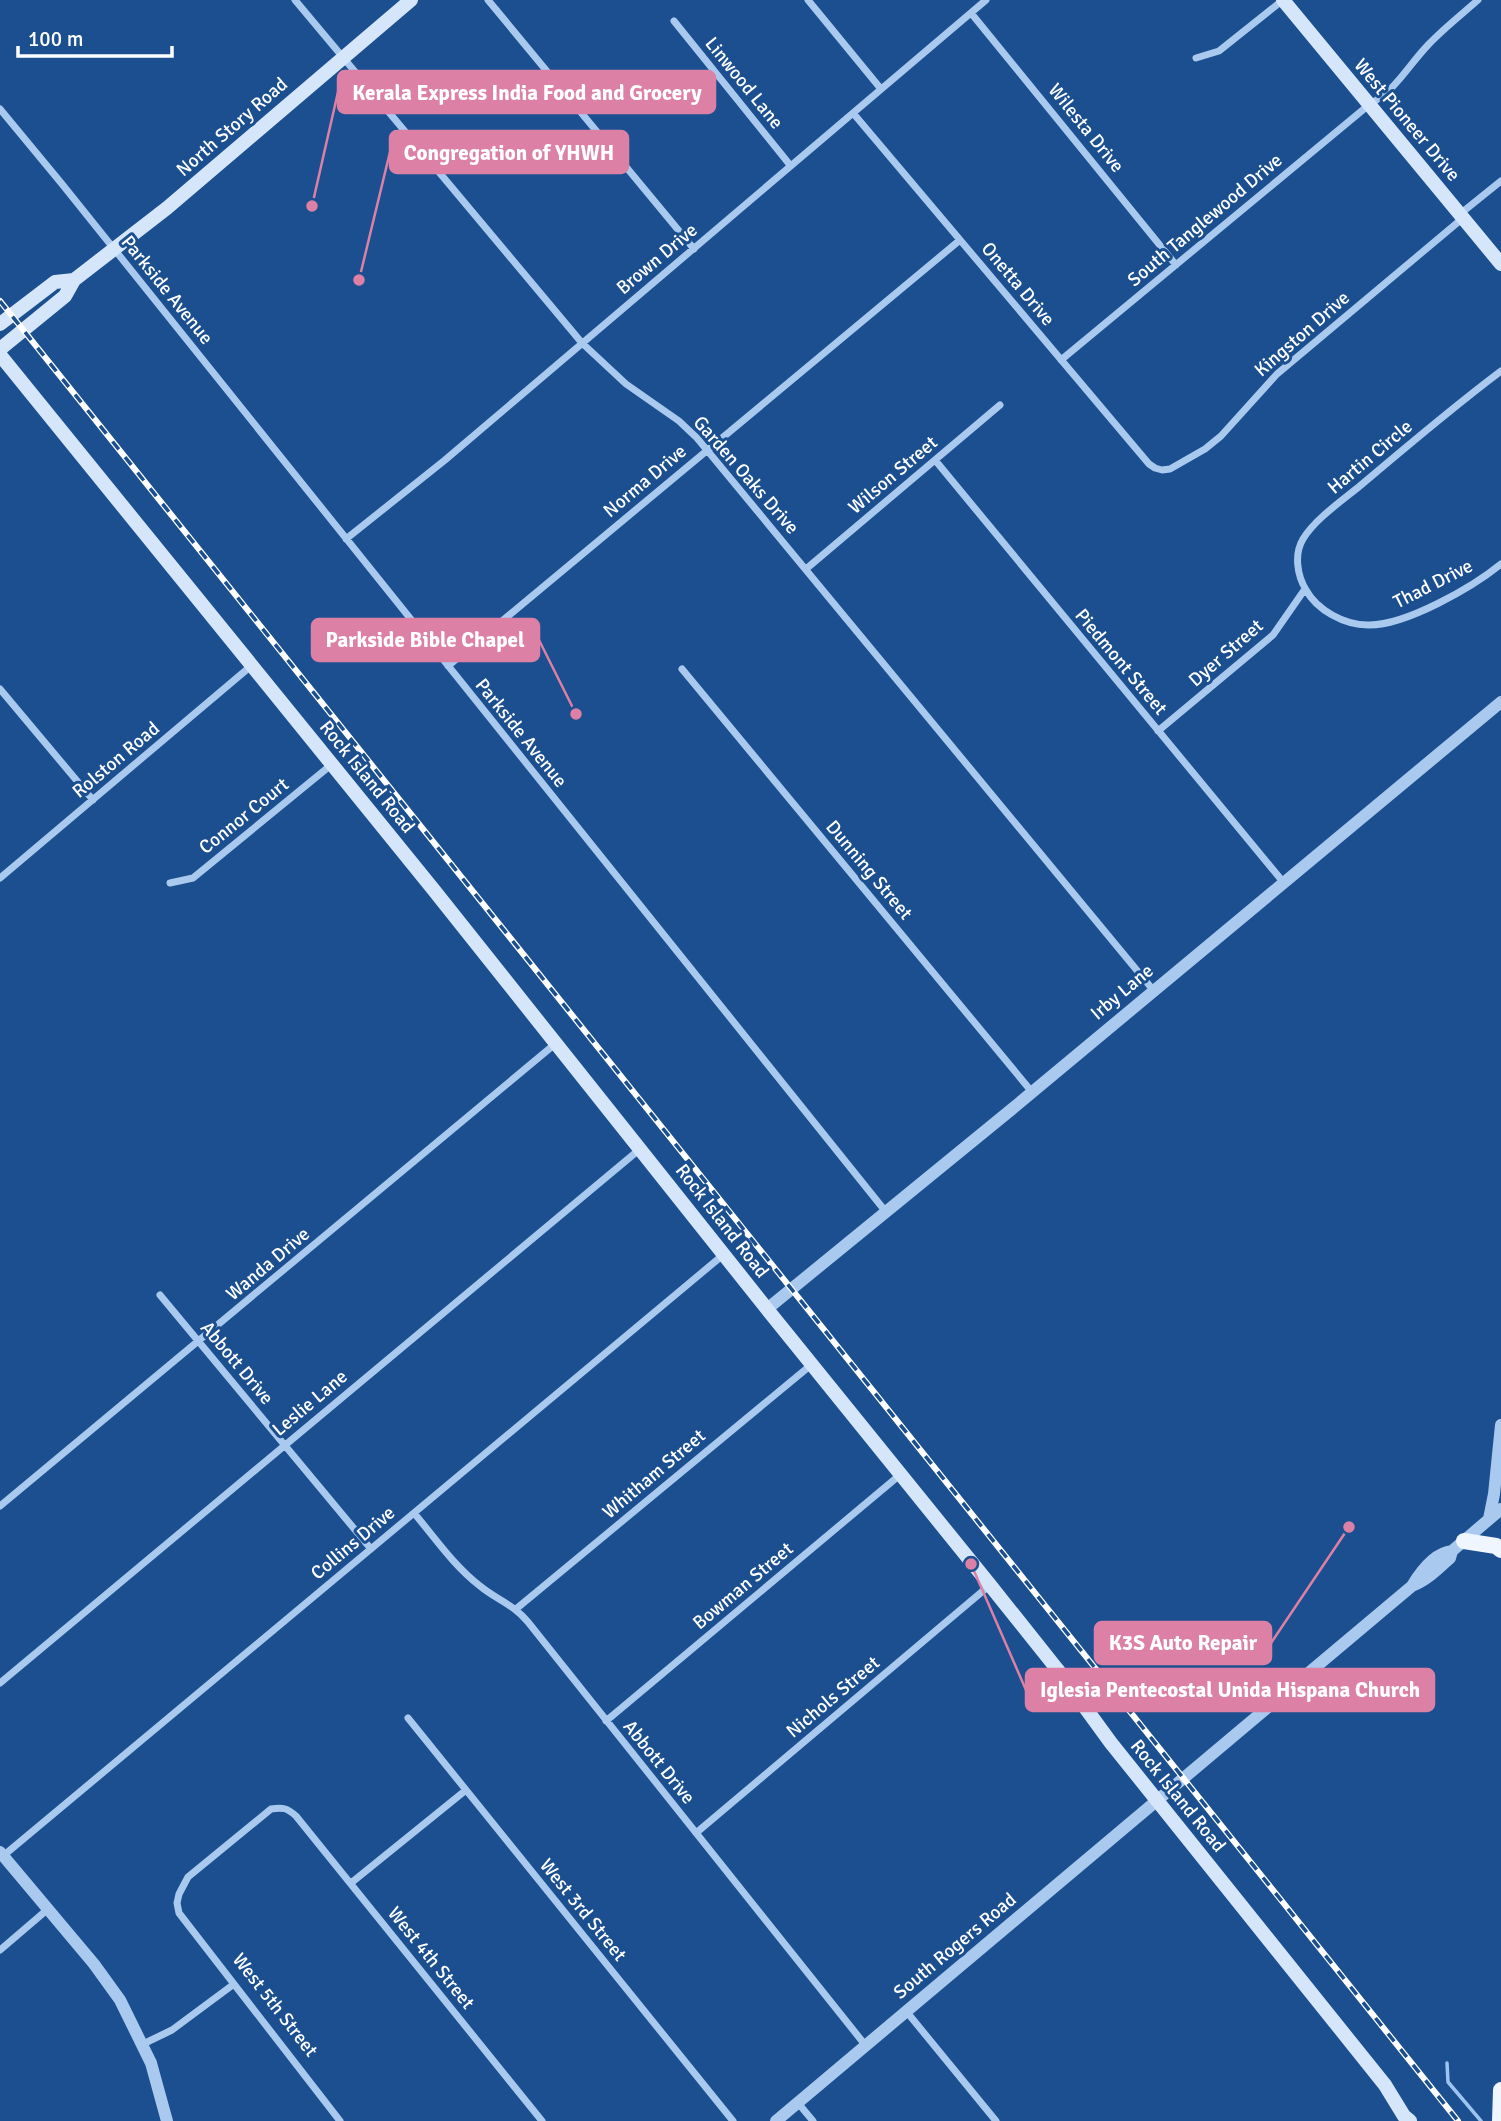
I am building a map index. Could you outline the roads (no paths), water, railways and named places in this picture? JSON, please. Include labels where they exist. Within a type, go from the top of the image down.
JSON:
[{"type":"main road","name":"North Story Road","points":[[0,349],[65,296],[74,280],[167,208],[411,0]]},
{"type":"main road","name":"West Pioneer Drive","points":[[1283,0],[1501,264]]},
{"type":"main road","name":"North Story Road","points":[[0,324],[55,282],[74,280]]},
{"type":"main road","name":"Rock Island Road","points":[[0,355],[332,764],[766,1309],[990,1585],[1057,1669],[1111,1743],[1385,2085],[1407,2119]]},
{"type":"main road","points":[[1458,1546],[1496,1546],[1501,1549]]},
{"type":"main road","points":[[1500,2121],[1501,2090]]},
{"type":"street","name":"Garden Oaks Drive","points":[[296,0],[582,343],[626,384],[679,421],[707,450],[1154,991]]},
{"type":"street","points":[[488,0],[694,248]]},
{"type":"street","points":[[808,0],[881,89]]},
{"type":"street","name":"Brown Drive","points":[[346,539],[421,479],[986,0]]},
{"type":"street","points":[[1196,58],[1219,51],[1283,0]]},
{"type":"street","name":"South Tanglewood Drive","points":[[1061,360],[1370,104],[1385,96],[1426,47],[1478,0]]},
{"type":"street","name":"Wilesta Drive","points":[[971,13],[1176,265]]},
{"type":"street","name":"Linwood Lane","points":[[674,21],[790,165]]},
{"type":"street","name":"Parkside Avenue","points":[[0,109],[886,1212]]},
{"type":"street","name":"Onetta Drive","points":[[853,113],[1149,464],[1162,470]]},
{"type":"street","name":"Kingston Drive","points":[[1162,470],[1170,469],[1205,449],[1221,436],[1277,374],[1501,181]]},
{"type":"street","name":"Norma Drive","points":[[448,666],[960,240]]},
{"type":"street","name":"Hartin Circle","points":[[1305,589],[1298,573],[1298,553],[1302,540],[1309,532],[1456,404],[1501,370]]},
{"type":"street","name":"Wilson Street","points":[[806,569],[1000,405]]},
{"type":"street","name":"Piedmont Street","points":[[935,460],[1284,883]]},
{"type":"street","name":"Thad Drive","points":[[1305,589],[1315,603],[1335,616],[1356,624],[1377,625],[1406,617],[1439,602],[1501,564]]},
{"type":"street","name":"Dyer Street","points":[[1158,731],[1273,635],[1305,589]]},
{"type":"street","name":"Rolston Road","points":[[0,878],[252,665]]},
{"type":"street","name":"Dunning Street","points":[[682,669],[1032,1092]]},
{"type":"street","points":[[0,688],[93,800]]},
{"type":"street","name":"Irby Lane","points":[[766,1309],[1501,702]]},
{"type":"street","name":"Connor Court","points":[[170,883],[194,878],[332,764]]},
{"type":"street","name":"Wanda Drive","points":[[0,1506],[555,1044]]},
{"type":"street","name":"Leslie Lane","points":[[0,1683],[640,1148]]},
{"type":"street","name":"Collins Drive","points":[[2,1854],[724,1254]]},
{"type":"street","name":"Abbott Drive","points":[[160,1295],[371,1549]]},
{"type":"street","name":"Whitham Street","points":[[516,1609],[812,1364]]},
{"type":"street","points":[[1489,1519],[1501,1425]]},
{"type":"street","name":"Bowman Street","points":[[606,1721],[901,1475]]},
{"type":"street","name":"South Rogers Road","points":[[776,2121],[1412,1586],[1418,1575],[1443,1552],[1458,1546],[1501,1509]]},
{"type":"street","name":"Abbott Drive","points":[[414,1513],[458,1566],[482,1588],[516,1609],[528,1622],[866,2046]]},
{"type":"street","name":"Nichols Street","points":[[696,1833],[990,1585]]},
{"type":"street","name":"West 3rd Street","points":[[408,1718],[733,2121]]},
{"type":"street","points":[[351,1883],[466,1790]]},
{"type":"street","name":"West 4th Street","points":[[179,1913],[179,1894],[188,1877],[271,1809],[288,1809],[351,1883],[542,2121]]},
{"type":"street","points":[[2,1854],[110,1983],[143,2044],[167,2121]]},
{"type":"street","points":[[0,1950],[48,1909]]},
{"type":"street","name":"West 5th Street","points":[[179,1913],[340,2121]]},
{"type":"street","points":[[143,2044],[172,2030],[234,1984]]},
{"type":"street","points":[[906,2011],[996,2121]]},
{"type":"street","points":[[798,2103],[813,2121]]},
{"type":"waterway","points":[[1447,2063],[1448,2082],[1481,2121]]},
{"type":"railway","points":[[0,301],[1458,2121]]},
{"type":"place","name":"Kerala Express India Food and Grocery","points":[[312,206]]},
{"type":"place","name":"Congregation of YHWH","points":[[359,280]]},
{"type":"place","name":"Parkside Bible Chapel","points":[[576,714]]},
{"type":"place","name":"K3S Auto Repair","points":[[1349,1527]]},
{"type":"place","name":"Iglesia Pentecostal Unida Hispana Church","points":[[971,1564]]}]
